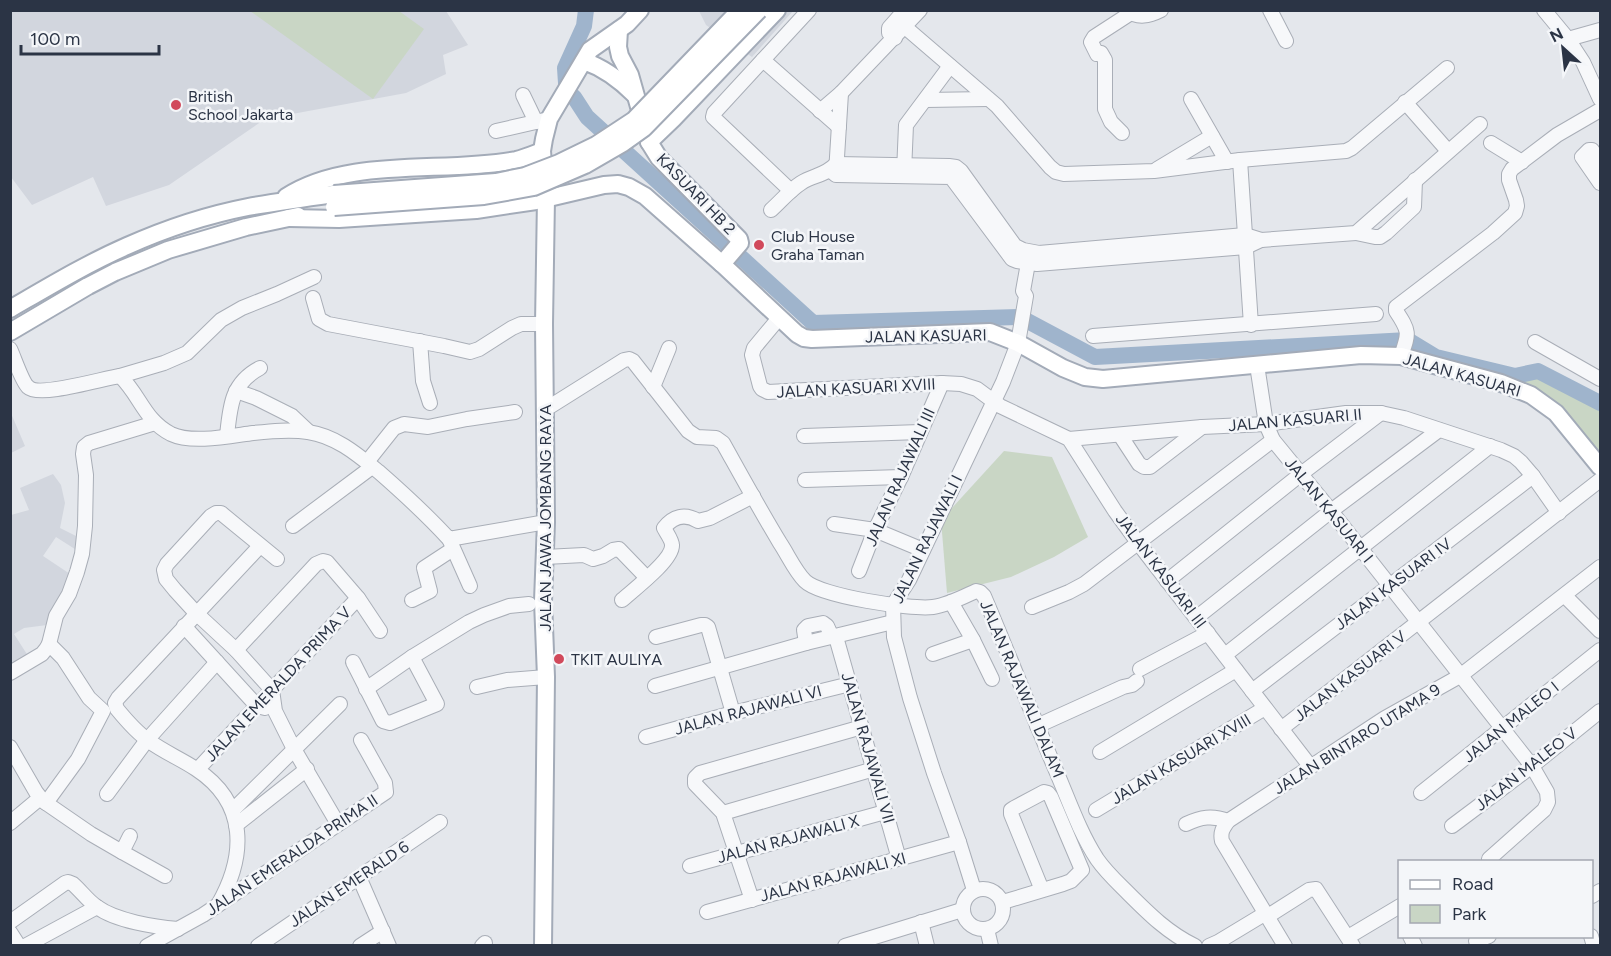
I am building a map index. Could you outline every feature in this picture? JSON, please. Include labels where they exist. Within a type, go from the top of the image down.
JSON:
[{"type":"main road","name":"JALAN JAWA JOMBANG RAYA","points":[[543,945],[546,676],[536,602],[545,556],[546,522],[544,324],[546,198],[542,151],[543,121],[594,46],[619,30],[640,10]]},
{"type":"main road","points":[[10,332],[97,281],[168,250],[246,227],[289,218],[334,201],[496,182],[525,176],[559,163],[596,145],[634,120],[740,10]]},
{"type":"main road","points":[[10,309],[86,266],[127,246],[217,214],[278,202],[484,196],[534,187],[585,165],[644,128],[759,10]]},
{"type":"main road","points":[[650,142],[777,10]]},
{"type":"main road","name":"KASUARI HB 2","points":[[289,218],[339,219],[476,210],[618,184],[645,196],[724,261],[740,243],[739,237],[659,158],[650,142],[630,75],[620,56],[619,30]]},
{"type":"main road","name":"KASUARI HB 2","points":[[584,61],[611,74],[635,96]]},
{"type":"main road","points":[[278,202],[314,182],[340,176],[384,170],[496,162],[518,159],[542,151]]},
{"type":"main road","name":"JALAN KASUARI","points":[[724,261],[779,318],[804,338],[990,332],[1085,377],[1103,380],[1361,355],[1404,346],[1531,395],[1556,413],[1600,467]]},
{"type":"street","points":[[791,191],[713,117],[714,113],[808,10]]},
{"type":"street","points":[[905,10],[889,28],[890,33],[900,32],[950,66],[997,106],[1050,167],[1064,174],[1154,171],[1346,151],[1447,68]]},
{"type":"street","points":[[820,111],[841,93],[920,10]]},
{"type":"street","points":[[1122,133],[1111,122],[1105,109],[1105,60],[1101,53],[1095,52],[1090,42],[1129,12],[1139,16],[1151,15],[1161,10]]},
{"type":"street","points":[[1270,10],[1286,41]]},
{"type":"street","points":[[1544,10],[1568,39],[1583,62],[1600,99]]},
{"type":"street","points":[[1568,39],[1600,30]]},
{"type":"street","points":[[763,60],[839,127]]},
{"type":"street","points":[[904,171],[906,125],[950,66]]},
{"type":"street","points":[[834,170],[841,93]]},
{"type":"street","points":[[496,132],[543,121],[523,95]]},
{"type":"street","points":[[926,100],[988,99]]},
{"type":"street","points":[[1191,99],[1212,136],[1234,161],[1246,241],[1251,324]]},
{"type":"street","points":[[1405,102],[1448,151]]},
{"type":"street","points":[[1404,346],[1408,330],[1396,308],[1493,233],[1515,213],[1517,206],[1509,174],[1512,169],[1557,135],[1600,110]]},
{"type":"street","points":[[1356,233],[1480,124]]},
{"type":"street","points":[[1154,171],[1212,136]]},
{"type":"street","points":[[1491,143],[1522,162]]},
{"type":"street","points":[[1600,162],[1592,150],[1582,157],[1600,183]]},
{"type":"street","points":[[771,210],[802,182],[834,170],[904,171],[951,177],[1012,259],[1017,261],[1356,233],[1375,237],[1386,233],[1414,207],[1415,180]]},
{"type":"street","name":"JALAN RAJAWALI I","points":[[974,890],[910,698],[894,637],[892,605],[909,580],[1002,382],[1017,343],[1026,297],[1032,292],[1033,258]]},
{"type":"street","points":[[10,349],[29,389],[56,390],[120,376],[164,363],[187,353],[221,320],[242,308],[314,277]]},
{"type":"street","points":[[313,298],[316,315],[323,322],[470,352],[479,350],[521,324],[544,324]]},
{"type":"street","points":[[1093,336],[1377,314]]},
{"type":"street","name":"JALAN KASUARI XVIII","points":[[779,318],[754,348],[752,355],[760,386],[768,392],[942,383],[961,384],[977,389],[993,402]]},
{"type":"street","points":[[420,341],[423,381],[430,402]]},
{"type":"street","points":[[1535,342],[1600,379]]},
{"type":"street","points":[[653,387],[669,348]]},
{"type":"street","name":"JALAN RAJAWALI DALAM","points":[[546,409],[629,359],[633,361],[688,431],[697,437],[716,438],[723,443],[799,574],[818,590],[892,605],[923,608],[936,607],[976,591],[980,592],[984,596],[1017,673],[1075,814],[1098,860],[1108,873],[1166,929],[1195,945]]},
{"type":"street","points":[[1257,365],[1266,424]]},
{"type":"street","points":[[227,436],[231,400],[245,377],[260,368]]},
{"type":"street","points":[[120,376],[155,423],[171,434],[206,438],[272,431],[309,432],[345,446],[370,464],[418,507],[451,544],[470,586]]},
{"type":"street","name":"JALAN RAJAWALI III","points":[[859,571],[875,530],[942,383]]},
{"type":"street","points":[[236,391],[292,416],[309,432]]},
{"type":"street","points":[[993,402],[1069,439]]},
{"type":"street","points":[[293,526],[370,464],[394,428],[399,425],[428,427],[467,418],[515,412]]},
{"type":"street","name":"JALAN KASUARI II","points":[[1069,439],[1266,424],[1346,413],[1381,413],[1404,418],[1514,456],[1533,476],[1559,513]]},
{"type":"street","points":[[1167,581],[1381,413]]},
{"type":"street","points":[[10,673],[42,654],[49,644],[56,616],[69,594],[82,554],[85,526],[84,447],[89,443],[155,423]]},
{"type":"street","name":"JALAN KASUARI I","points":[[1266,424],[1273,440],[1503,728],[1532,766],[1547,792],[1548,802],[1544,810],[1489,859]]},
{"type":"street","points":[[1120,435],[1144,467],[1150,466],[1202,428]]},
{"type":"street","points":[[1196,618],[1331,510],[1439,430]]},
{"type":"street","points":[[804,436],[920,432]]},
{"type":"street","name":"JALAN KASUARI III","points":[[1069,439],[1138,544],[1310,766]]},
{"type":"street","points":[[1032,607],[1084,584],[1273,440]]},
{"type":"street","points":[[1225,656],[1490,447]]},
{"type":"street","name":"JALAN KASUARI IV","points":[[1252,691],[1533,476]]},
{"type":"street","points":[[805,480],[901,477]]},
{"type":"street","points":[[1418,622],[1600,480]]},
{"type":"street","points":[[622,600],[663,563],[670,553],[672,544],[664,528],[666,524],[684,515],[698,521],[710,518],[753,496]]},
{"type":"street","points":[[277,559],[221,513],[216,513],[166,564],[164,570],[166,579],[175,590],[236,650],[272,690],[275,711],[294,749],[338,824]]},
{"type":"street","points":[[412,600],[430,591],[424,568],[451,544],[546,522]]},
{"type":"street","points":[[834,525],[875,530],[923,550]]},
{"type":"street","points":[[218,905],[235,866],[238,843],[233,810],[221,791],[198,770],[147,740],[123,716],[115,703],[260,546]]},
{"type":"street","points":[[545,556],[584,555],[593,559],[619,549],[647,578]]},
{"type":"street","points":[[236,650],[316,564],[322,561],[327,562],[358,598],[380,631]]},
{"type":"street","name":"JALAN BINTARO UTAMA 9","points":[[1221,834],[1228,821],[1310,766],[1385,718],[1460,676],[1600,567]]},
{"type":"street","points":[[1565,596],[1600,631]]},
{"type":"street","name":"JALAN EMERALDA PRIMA V","points":[[198,770],[358,598]]},
{"type":"street","points":[[366,689],[469,622],[484,615],[511,611],[536,602]]},
{"type":"street","points":[[951,602],[992,679]]},
{"type":"street","points":[[655,686],[806,643],[893,622]]},
{"type":"street","name":"JALAN KASUARI V","points":[[1281,729],[1418,622]]},
{"type":"street","points":[[656,637],[705,625],[708,627],[733,713]]},
{"type":"street","points":[[184,626],[257,706],[275,711]]},
{"type":"street","points":[[1037,726],[1132,685],[1139,675],[1208,633]]},
{"type":"street","name":"JALAN RAJAWALI VII","points":[[834,637],[850,684],[899,859]]},
{"type":"street","points":[[933,654],[973,640]]},
{"type":"street","points":[[10,823],[43,800],[78,759],[103,711],[89,698],[63,658],[49,644]]},
{"type":"street","name":"JALAN MALEO I","points":[[1421,793],[1600,650]]},
{"type":"street","points":[[353,662],[383,721],[390,723],[437,704],[412,657]]},
{"type":"street","points":[[108,794],[147,740],[217,662]]},
{"type":"street","points":[[1100,752],[1236,670]]},
{"type":"street","points":[[477,687],[500,681],[546,676]]},
{"type":"street","name":"JALAN RAJAWALI VI","points":[[646,737],[850,684]]},
{"type":"street","points":[[233,810],[340,705]]},
{"type":"street","name":"JALAN KASUARI XVIII","points":[[1096,810],[1265,708]]},
{"type":"street","name":"JALAN MALEO V","points":[[1452,826],[1600,711]]},
{"type":"street","points":[[752,900],[723,813],[695,784],[695,778],[699,773],[862,727]]},
{"type":"street","name":"JALAN EMERALDA PRIMA II","points":[[147,945],[218,905],[386,792],[385,783],[361,740]]},
{"type":"street","points":[[10,747],[43,800],[91,834],[165,876]]},
{"type":"street","points":[[236,825],[307,769]]},
{"type":"street","points":[[723,813],[874,769]]},
{"type":"street","points":[[1003,902],[1053,888],[1071,881],[1082,870],[1051,797],[1044,792],[1011,810],[1042,890]]},
{"type":"street","name":"JALAN RAJAWALI X","points":[[690,866],[885,812]]},
{"type":"street","points":[[1211,816],[1221,834],[1222,841],[1285,945]]},
{"type":"street","points":[[1186,824],[1211,816],[1228,821]]},
{"type":"street","name":"JALAN EMERALD 6","points":[[258,945],[440,822]]},
{"type":"street","points":[[122,852],[130,836]]},
{"type":"street","name":"JALAN RAJAWALI XI","points":[[707,912],[959,842]]},
{"type":"street","points":[[359,878],[389,945]]},
{"type":"street","points":[[10,922],[68,882],[97,907],[112,915],[164,928],[178,929]]},
{"type":"street","points":[[985,888],[996,892],[1003,902],[1003,913],[998,923],[987,929],[976,928],[966,921],[963,910],[965,898],[974,890],[985,888]]},
{"type":"street","points":[[1209,945],[1309,890],[1316,889],[1350,941],[1397,912]]},
{"type":"street","points":[[16,941],[97,907]]},
{"type":"street","points":[[845,945],[963,910]]},
{"type":"street","points":[[921,922],[927,945]]},
{"type":"street","points":[[987,929],[991,945]]},
{"type":"street","points":[[360,945],[383,931]]},
{"type":"shaded area","name":"British School Jakarta","points":[[11,11],[446,11],[468,45],[443,55],[446,74],[406,93],[265,119],[169,185],[106,206],[93,177],[32,205],[11,177]]},
{"type":"shaded area","points":[[699,11],[793,11],[752,57],[706,25]]},
{"type":"shaded area","points":[[10,411],[25,446],[11,453],[10,453]]},
{"type":"shaded area","points":[[53,474],[61,485],[65,503],[60,528],[80,538],[78,551],[56,537],[43,556],[70,574],[47,625],[24,628],[14,634],[30,659],[11,669],[11,515],[29,510],[20,488]]},
{"type":"green space","points":[[250,11],[399,11],[424,29],[373,99]]},
{"type":"green space","points":[[1487,369],[1524,378],[1545,373],[1600,401],[1600,458],[1569,419],[1481,371]]},
{"type":"green space","points":[[1004,451],[1052,457],[1088,537],[1054,557],[1011,577],[947,593],[941,520]]},
{"type":"waterway","points":[[566,83],[565,68],[584,26],[586,10]]},
{"type":"waterway","points":[[574,97],[587,117],[813,323],[1020,317],[1095,357],[1408,340],[1436,357],[1515,376],[1538,371],[1600,403]]},
{"type":"place","name":"British School Jakarta","points":[[176,105]]},
{"type":"place","name":"Club House Graha Taman","points":[[759,245]]},
{"type":"place","name":"TKIT AULIYA","points":[[559,659]]}]
